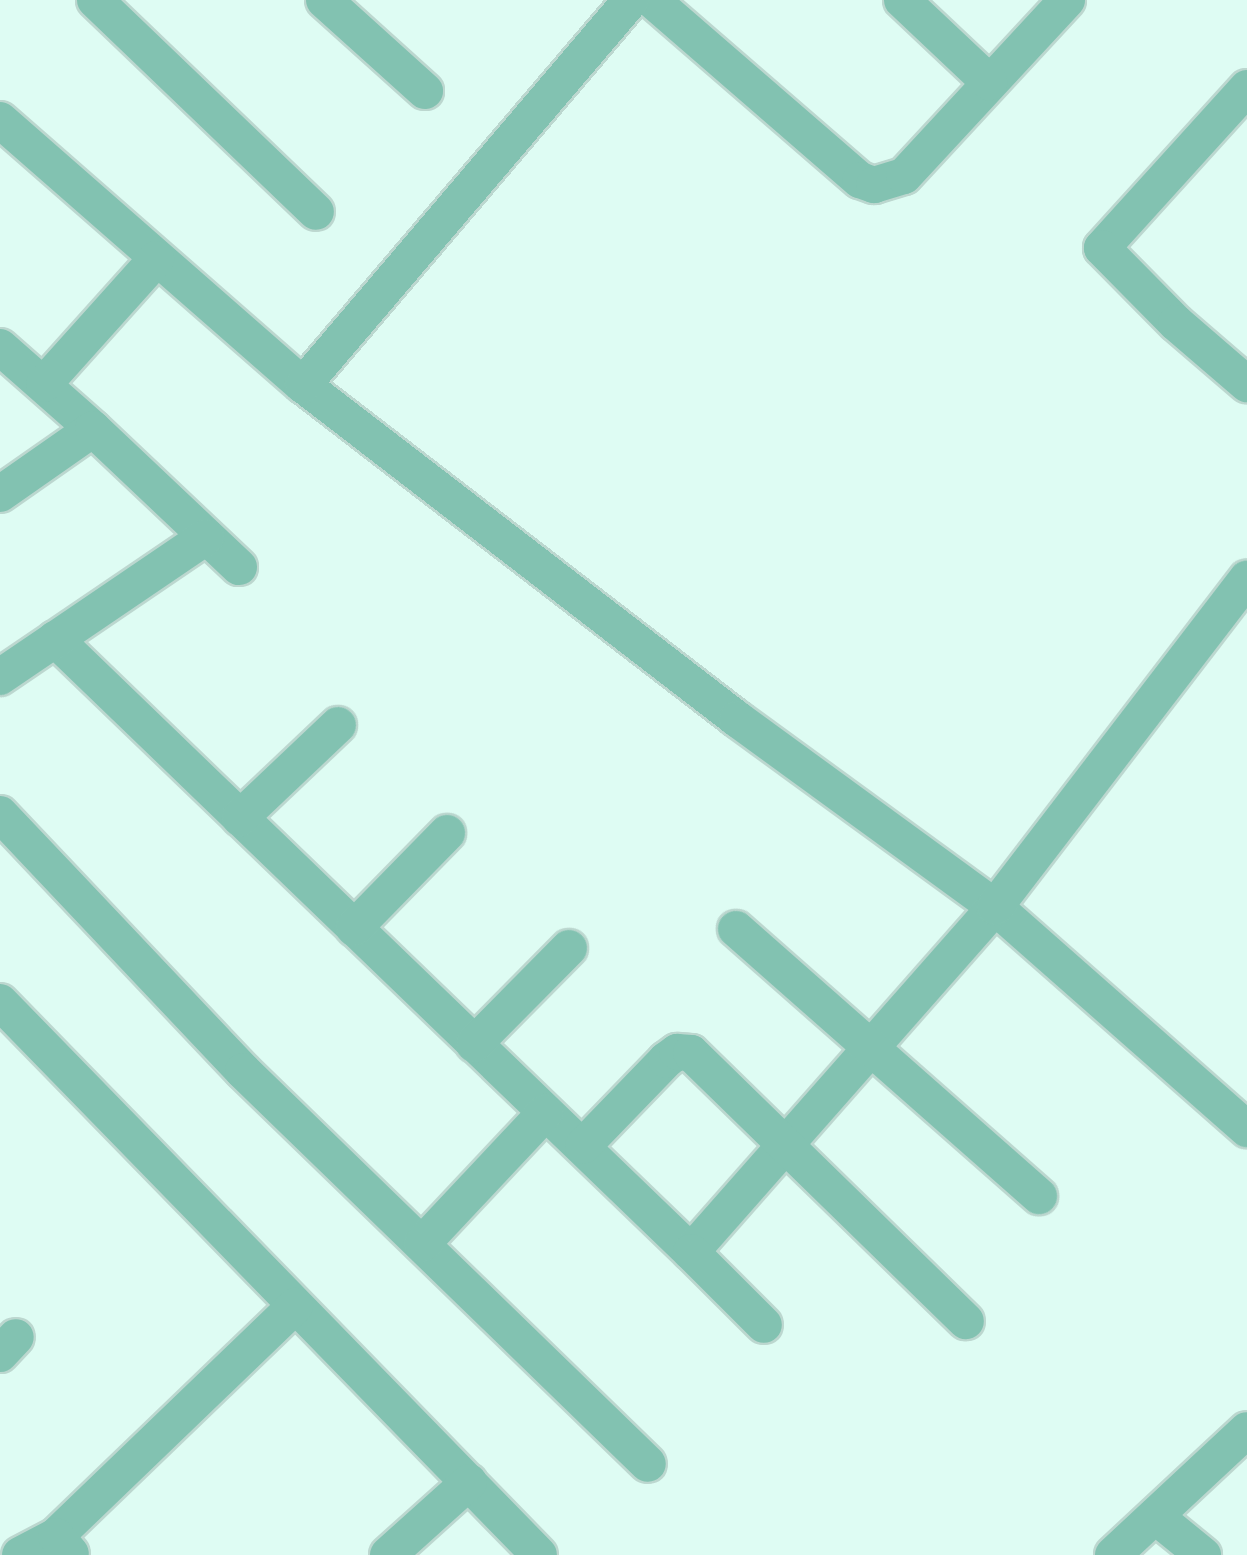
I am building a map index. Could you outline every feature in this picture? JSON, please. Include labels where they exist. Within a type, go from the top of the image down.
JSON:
[{"type":"street","points":[[95,0],[316,212]]},
{"type":"street","points":[[324,0],[425,91]]},
{"type":"street","points":[[303,385],[631,0]]},
{"type":"street","points":[[652,0],[860,180],[874,185],[904,176],[1067,0]]},
{"type":"street","points":[[902,0],[989,82]]},
{"type":"street","points":[[1247,88],[1102,248],[1176,323],[1247,384]]},
{"type":"street","points":[[0,120],[303,385],[737,719],[995,907],[1247,1129]]},
{"type":"street","points":[[44,384],[156,259]]},
{"type":"street","points":[[0,347],[93,429],[239,567]]},
{"type":"street","points":[[0,494],[93,429]]},
{"type":"street","points":[[0,677],[206,537]]},
{"type":"street","points":[[691,1252],[995,907],[1247,579]]},
{"type":"street","points":[[55,639],[545,1113],[583,1146],[764,1325]]},
{"type":"street","points":[[240,818],[338,725]]},
{"type":"street","points":[[0,814],[243,1071],[648,1464]]},
{"type":"street","points":[[354,928],[447,833]]},
{"type":"street","points":[[736,929],[1039,1196]]},
{"type":"street","points":[[474,1044],[569,948]]},
{"type":"street","points":[[0,1002],[539,1555]]},
{"type":"street","points":[[583,1146],[677,1052],[691,1053],[966,1321]]},
{"type":"street","points":[[422,1244],[545,1113]]},
{"type":"street","points":[[20,1555],[64,1546],[295,1306]]},
{"type":"street","points":[[1113,1555],[1247,1430]]},
{"type":"street","points":[[388,1555],[469,1482]]},
{"type":"street","points":[[1155,1516],[1203,1555]]}]
